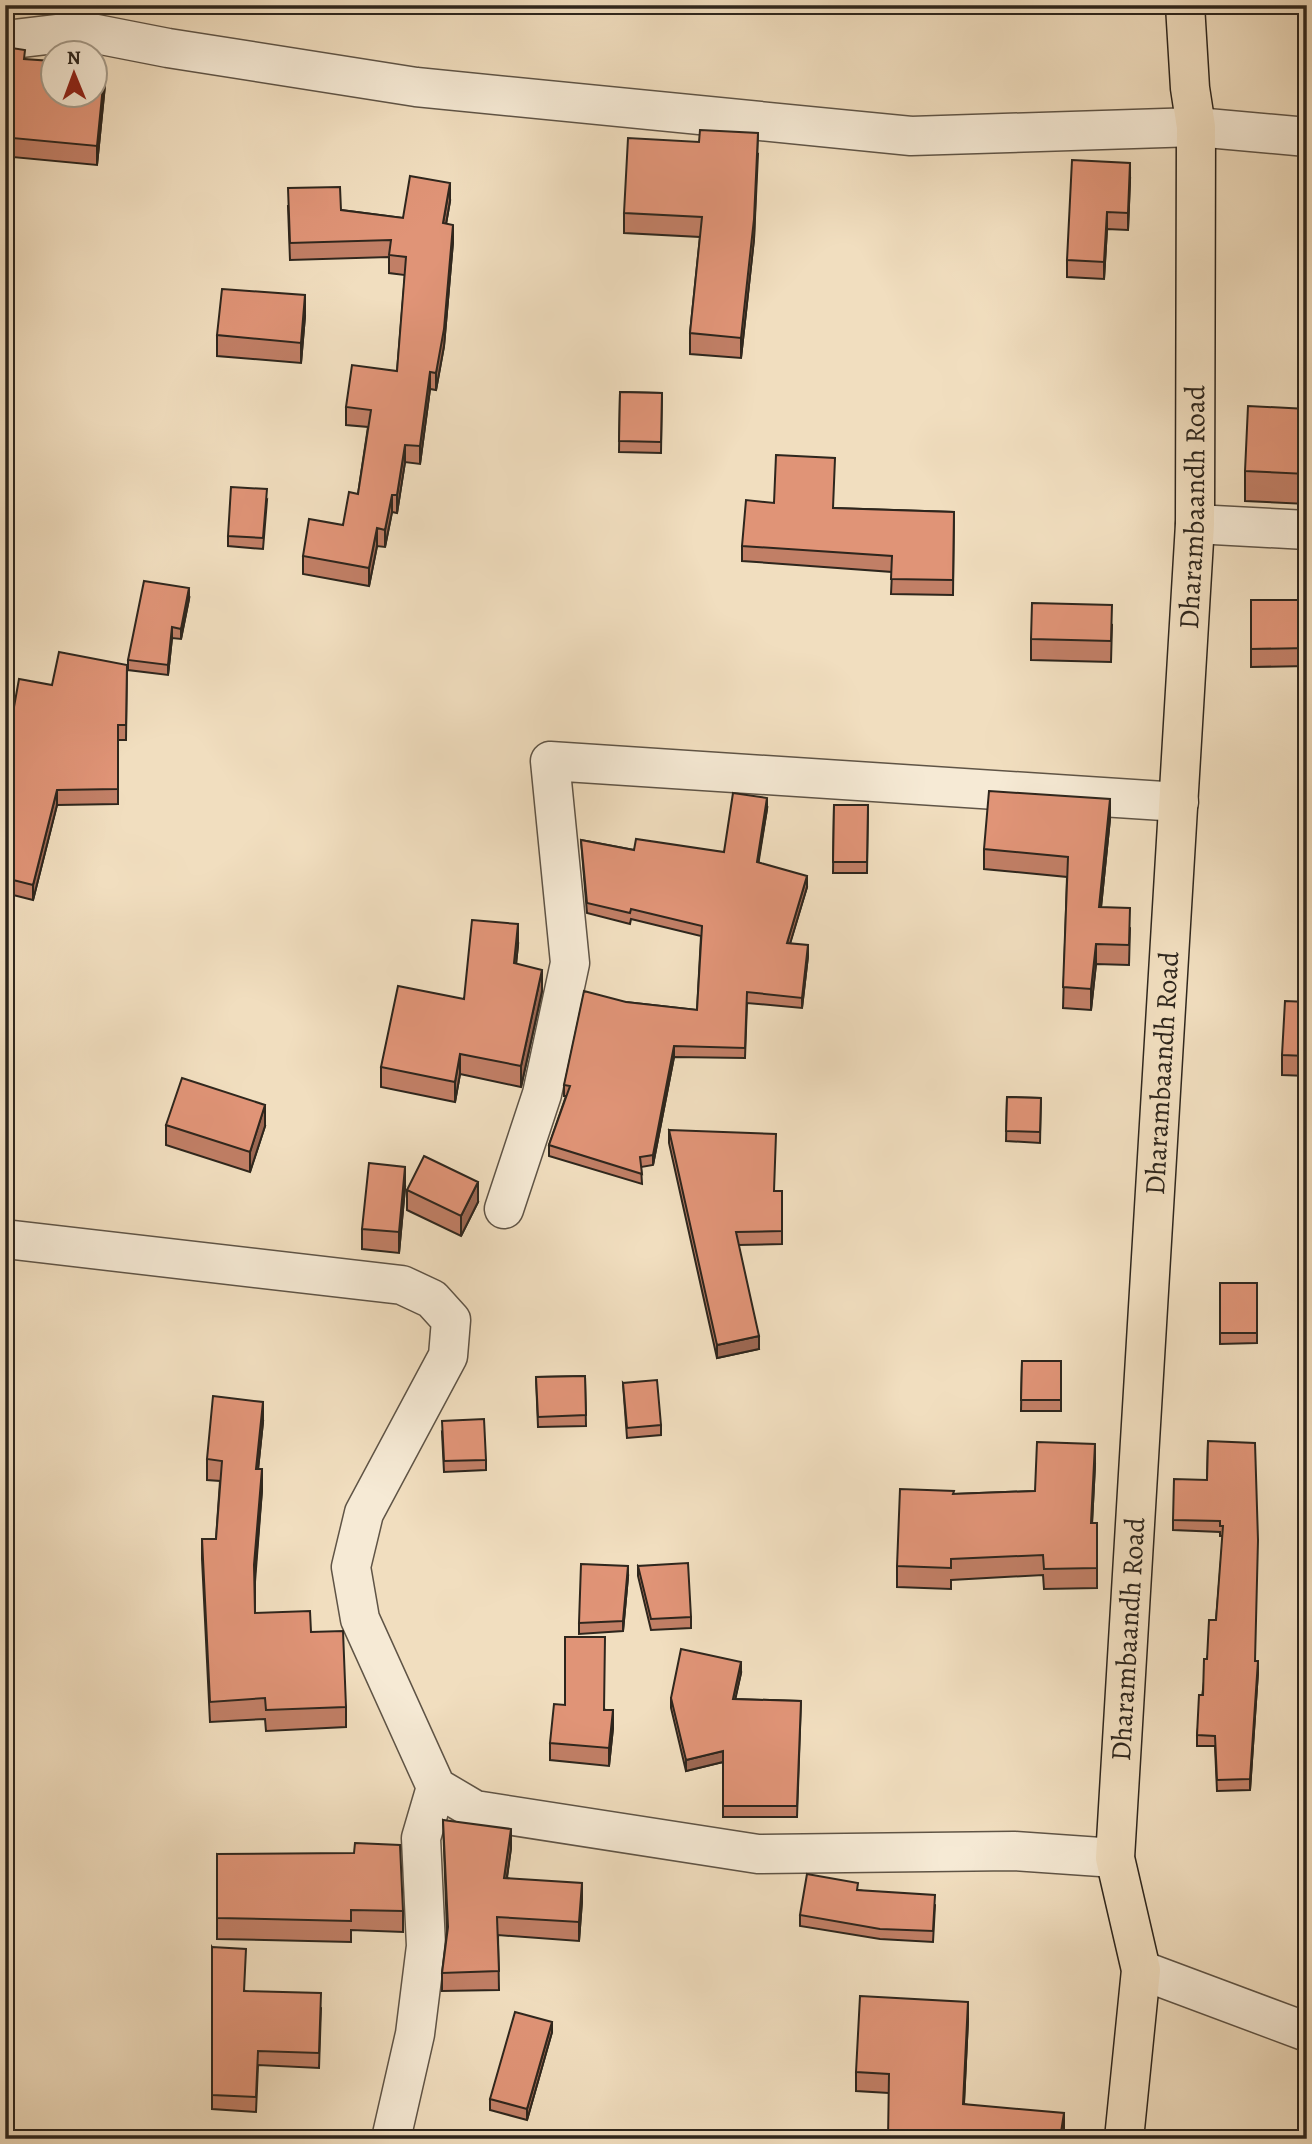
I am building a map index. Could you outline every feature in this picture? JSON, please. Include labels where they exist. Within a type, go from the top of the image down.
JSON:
[{"type":"main road","name":"Dharambaandh Road","points":[[1124,2139],[1141,1970],[1115,1858],[1195,524],[1196,127],[1190,88],[1185,5]]},
{"type":"street","points":[[5,40],[81,31],[168,48],[416,87],[911,136],[1196,127],[1307,137]]},
{"type":"street","points":[[1195,524],[1307,530]]},
{"type":"street","points":[[504,1209],[542,1094],[570,963],[550,761],[1179,802]]},
{"type":"street","points":[[5,1238],[402,1285],[432,1299],[451,1320],[448,1356],[364,1513],[351,1567],[360,1619],[436,1787],[475,1810],[758,1854],[1014,1851],[1115,1858]]},
{"type":"street","points":[[391,2139],[415,2034],[426,1946],[421,1838],[436,1787]]},
{"type":"street","points":[[1141,1970],[1307,2032]]},
{"type":"building","points":[[5,47],[25,50],[24,59],[38,60],[38,108],[101,108],[97,146],[13,138],[5,181]]},
{"type":"building","points":[[700,130],[758,133],[754,219],[741,338],[690,333],[702,217],[624,213],[628,138],[699,142]]},
{"type":"building","points":[[1072,160],[1130,163],[1128,213],[1107,212],[1104,262],[1067,260]]},
{"type":"building","points":[[410,176],[450,183],[443,223],[453,225],[444,329],[436,373],[430,372],[420,446],[405,445],[397,495],[392,495],[385,530],[377,528],[369,568],[303,556],[309,519],[343,525],[349,492],[358,494],[371,410],[346,407],[352,365],[397,371],[406,257],[389,255],[391,240],[290,243],[288,188],[340,187],[341,210],[403,218]]},
{"type":"building","points":[[222,289],[305,295],[301,343],[217,335]]},
{"type":"building","points":[[620,392],[662,393],[661,442],[619,441]]},
{"type":"building","points":[[1248,406],[1307,409],[1307,474],[1245,471]]},
{"type":"building","points":[[776,455],[835,458],[833,508],[954,512],[953,580],[891,579],[892,556],[742,546],[746,500],[774,503]]},
{"type":"building","points":[[231,487],[267,489],[263,538],[228,536]]},
{"type":"building","points":[[144,581],[189,588],[181,629],[172,627],[168,665],[128,660]]},
{"type":"building","points":[[1251,600],[1307,600],[1307,648],[1251,649]]},
{"type":"building","points":[[1032,603],[1112,605],[1111,641],[1031,639]]},
{"type":"building","points":[[59,652],[127,665],[126,725],[118,725],[118,789],[57,790],[33,885],[5,878],[5,706],[14,707],[19,679],[52,685]]},
{"type":"building","points":[[989,791],[1110,799],[1099,907],[1130,908],[1129,945],[1096,944],[1091,989],[1063,987],[1068,857],[984,849]]},
{"type":"building","points":[[733,793],[767,798],[757,862],[807,876],[787,943],[808,945],[802,998],[747,992],[745,1048],[674,1046],[653,1155],[640,1157],[642,1174],[549,1145],[570,1086],[564,1085],[584,991],[626,1002],[697,1010],[702,926],[631,909],[630,913],[587,903],[581,840],[634,850],[636,839],[724,852]]},
{"type":"building","points":[[834,805],[868,805],[867,862],[833,862]]},
{"type":"building","points":[[472,920],[518,924],[514,963],[542,970],[521,1066],[460,1054],[455,1082],[381,1067],[398,986],[464,999]]},
{"type":"building","points":[[1285,1001],[1307,1002],[1307,1056],[1282,1055]]},
{"type":"building","points":[[182,1078],[265,1105],[250,1152],[166,1125]]},
{"type":"building","points":[[1007,1097],[1041,1098],[1040,1132],[1006,1131]]},
{"type":"building","points":[[669,1130],[776,1134],[774,1191],[782,1191],[782,1231],[736,1232],[759,1336],[717,1345]]},
{"type":"building","points":[[424,1156],[478,1182],[461,1216],[407,1190]]},
{"type":"building","points":[[369,1163],[405,1167],[399,1232],[362,1229]]},
{"type":"building","points":[[1220,1283],[1257,1283],[1257,1333],[1220,1333]]},
{"type":"building","points":[[1022,1361],[1061,1361],[1061,1400],[1021,1400]]},
{"type":"building","points":[[585,1376],[586,1415],[538,1417],[536,1377]]},
{"type":"building","points":[[657,1380],[661,1425],[627,1428],[623,1383]]},
{"type":"building","points":[[213,1396],[263,1402],[256,1469],[262,1469],[254,1565],[255,1613],[310,1611],[311,1632],[343,1631],[346,1707],[266,1710],[265,1698],[210,1702],[202,1539],[216,1539],[222,1461],[207,1459]]},
{"type":"building","points":[[484,1419],[486,1460],[444,1461],[442,1421]]},
{"type":"building","points":[[1208,1441],[1255,1443],[1258,1540],[1255,1661],[1258,1661],[1250,1779],[1217,1780],[1215,1736],[1197,1735],[1199,1695],[1203,1695],[1209,1620],[1216,1620],[1223,1526],[1220,1526],[1220,1521],[1173,1520],[1174,1479],[1207,1480]]},
{"type":"building","points":[[1037,1442],[1095,1444],[1091,1523],[1097,1523],[1097,1568],[1044,1569],[1043,1555],[951,1559],[951,1568],[897,1566],[900,1489],[954,1491],[953,1494],[1035,1491]]},
{"type":"building","points":[[688,1563],[691,1617],[651,1619],[638,1566]]},
{"type":"building","points":[[581,1564],[628,1566],[623,1621],[579,1623]]},
{"type":"building","points":[[565,1637],[605,1637],[604,1710],[613,1710],[609,1748],[550,1743],[554,1704],[565,1705]]},
{"type":"building","points":[[681,1649],[741,1662],[733,1699],[801,1701],[797,1806],[723,1806],[723,1751],[686,1760],[671,1698]]},
{"type":"building","points":[[443,1820],[511,1829],[504,1878],[582,1883],[579,1922],[497,1917],[499,1971],[442,1973],[448,1927]]},
{"type":"building","points":[[355,1843],[400,1845],[403,1911],[351,1910],[351,1921],[217,1918],[217,1854],[354,1853]]},
{"type":"building","points":[[807,1874],[858,1883],[857,1890],[935,1895],[933,1931],[880,1929],[800,1915]]},
{"type":"building","points":[[212,1947],[246,1949],[244,1991],[321,1993],[319,2053],[258,2051],[256,2097],[212,2095]]},
{"type":"building","points":[[860,1996],[968,2002],[963,2104],[1064,2113],[1060,2139],[888,2139],[889,2074],[856,2072]]},
{"type":"building","points":[[515,2012],[552,2022],[527,2109],[490,2099]]}]
